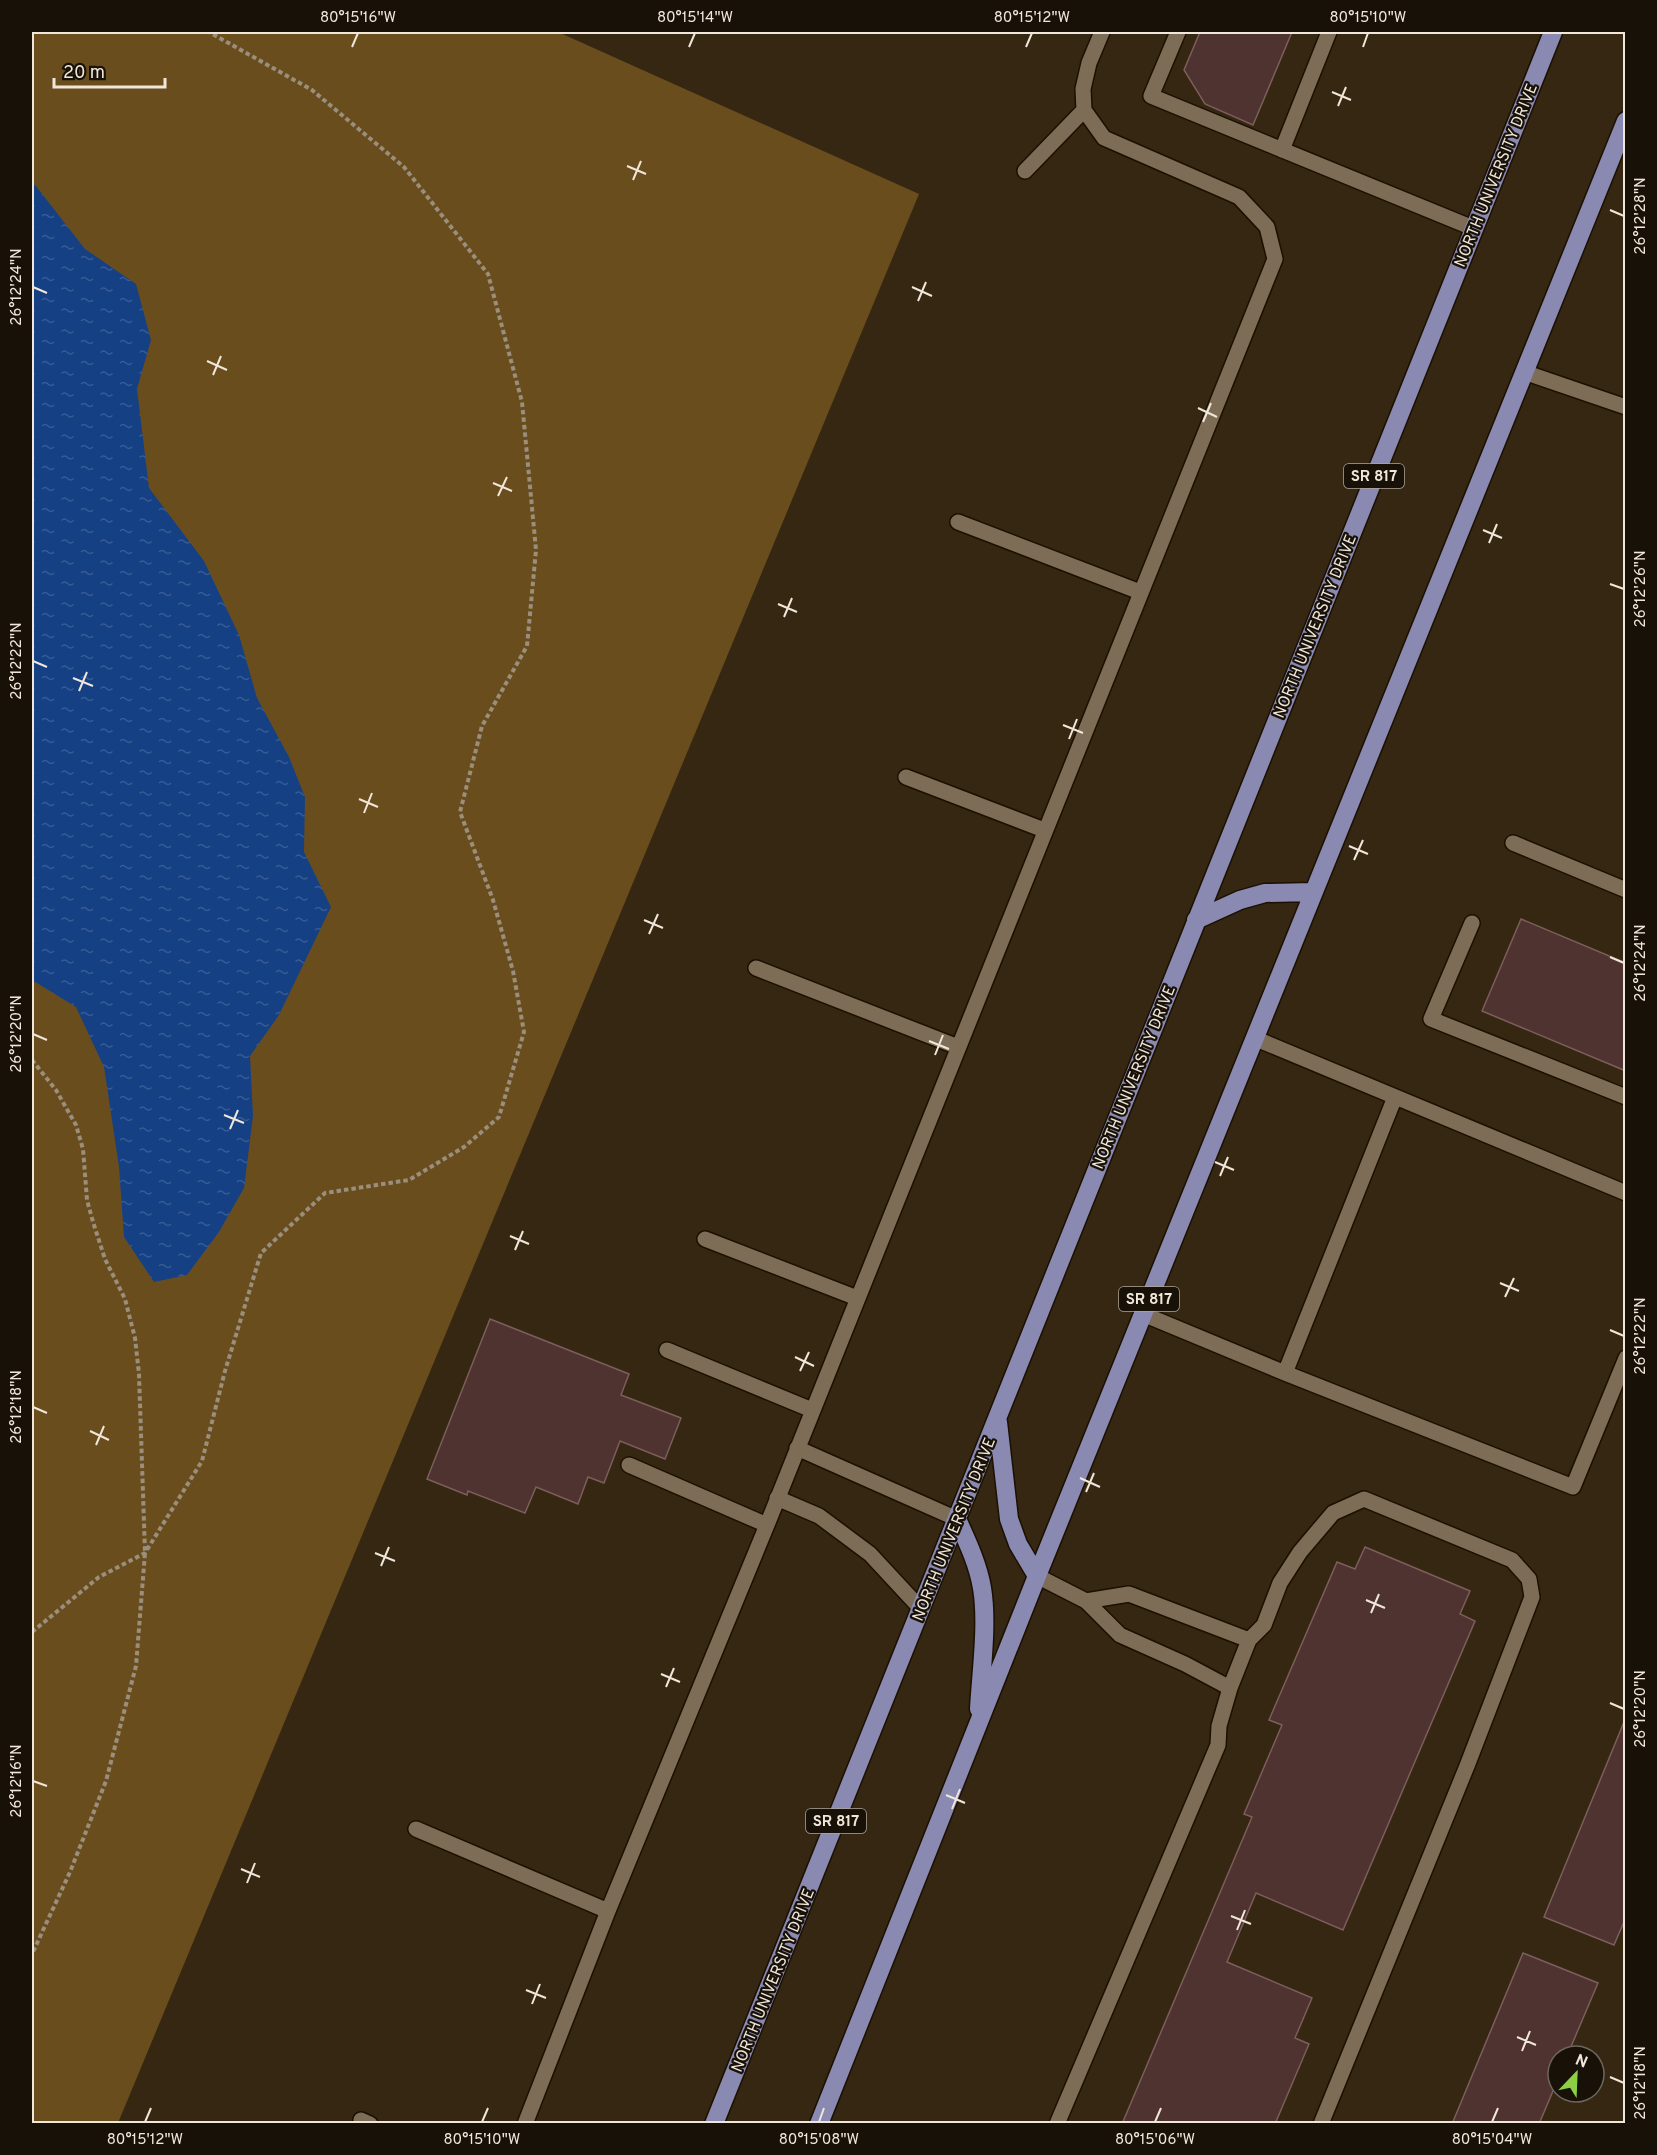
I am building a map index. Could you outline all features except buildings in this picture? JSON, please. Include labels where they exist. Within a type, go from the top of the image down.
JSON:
[{"type":"main road","name":"NORTH UNIVERSITY DRIVE","points":[[714,2124],[1552,32]]},
{"type":"main road","name":"SR 817","points":[[819,2124],[1036,1576],[1626,121]]},
{"type":"main road","points":[[1196,920],[1240,900],[1265,893],[1313,892]]},
{"type":"main road","points":[[998,1418],[1009,1519],[1018,1544],[1036,1576]]},
{"type":"main road","points":[[957,1519],[975,1562],[982,1589],[983,1624],[978,1723]]},
{"type":"lane","points":[[525,2124],[608,1911],[777,1498],[1275,259],[1267,226],[1239,197],[1104,138],[1084,110],[1083,89],[1089,63],[1102,32]]},
{"type":"lane","points":[[1178,32],[1151,96],[1473,228]]},
{"type":"lane","points":[[1282,150],[1329,32]]},
{"type":"lane","points":[[1025,171],[1084,110]]},
{"type":"lane","points":[[1524,372],[1626,407]]},
{"type":"lane","points":[[958,522],[1140,592]]},
{"type":"lane","points":[[906,777],[1044,830]]},
{"type":"lane","points":[[1513,843],[1626,890]]},
{"type":"lane","points":[[1472,923],[1431,1019],[1626,1097]]},
{"type":"lane","points":[[756,968],[958,1047]]},
{"type":"lane","points":[[1254,1038],[1626,1193]]},
{"type":"lane","points":[[1285,1373],[1395,1097]]},
{"type":"lane","points":[[705,1239],[857,1298]]},
{"type":"lane","points":[[1143,1314],[1573,1487],[1626,1358]]},
{"type":"lane","points":[[667,1350],[812,1410]]},
{"type":"lane","points":[[797,1448],[957,1519]]},
{"type":"lane","points":[[629,1465],[766,1525]]},
{"type":"lane","points":[[777,1498],[819,1516],[870,1554],[921,1610]]},
{"type":"lane","points":[[1057,2124],[1218,1745],[1219,1726],[1230,1688],[1249,1640],[1264,1625],[1280,1583],[1300,1552],[1333,1513],[1364,1499],[1512,1560],[1529,1579],[1532,1597],[1467,1766],[1321,2124]]},
{"type":"lane","points":[[1036,1576],[1086,1601],[1120,1635],[1185,1664],[1230,1688]]},
{"type":"lane","points":[[1086,1601],[1129,1594],[1249,1640]]},
{"type":"lane","points":[[416,1829],[608,1911]]},
{"type":"path","points":[[32,1632],[99,1577],[145,1553],[202,1461],[225,1371],[261,1253],[325,1193],[409,1180],[464,1147],[500,1118],[524,1032],[513,971],[493,900],[460,812],[482,726],[527,646],[536,550],[522,402],[488,274],[404,166],[312,90],[210,32]]},
{"type":"path","points":[[32,1060],[56,1090],[76,1125],[82,1149],[87,1200],[93,1222],[105,1259],[125,1299],[135,1338],[139,1374],[145,1553],[136,1666],[106,1781],[70,1872],[32,1954]]},
{"type":"shaded area","points":[[32,32],[558,32],[919,194],[118,2123],[32,2124]]},
{"type":"water","points":[[32,181],[85,249],[136,284],[151,340],[137,389],[149,488],[204,561],[239,635],[257,698],[289,757],[305,797],[304,852],[331,907],[279,1015],[250,1056],[253,1116],[244,1188],[219,1232],[187,1275],[154,1282],[124,1237],[119,1167],[104,1067],[76,1007],[32,980]]}]
